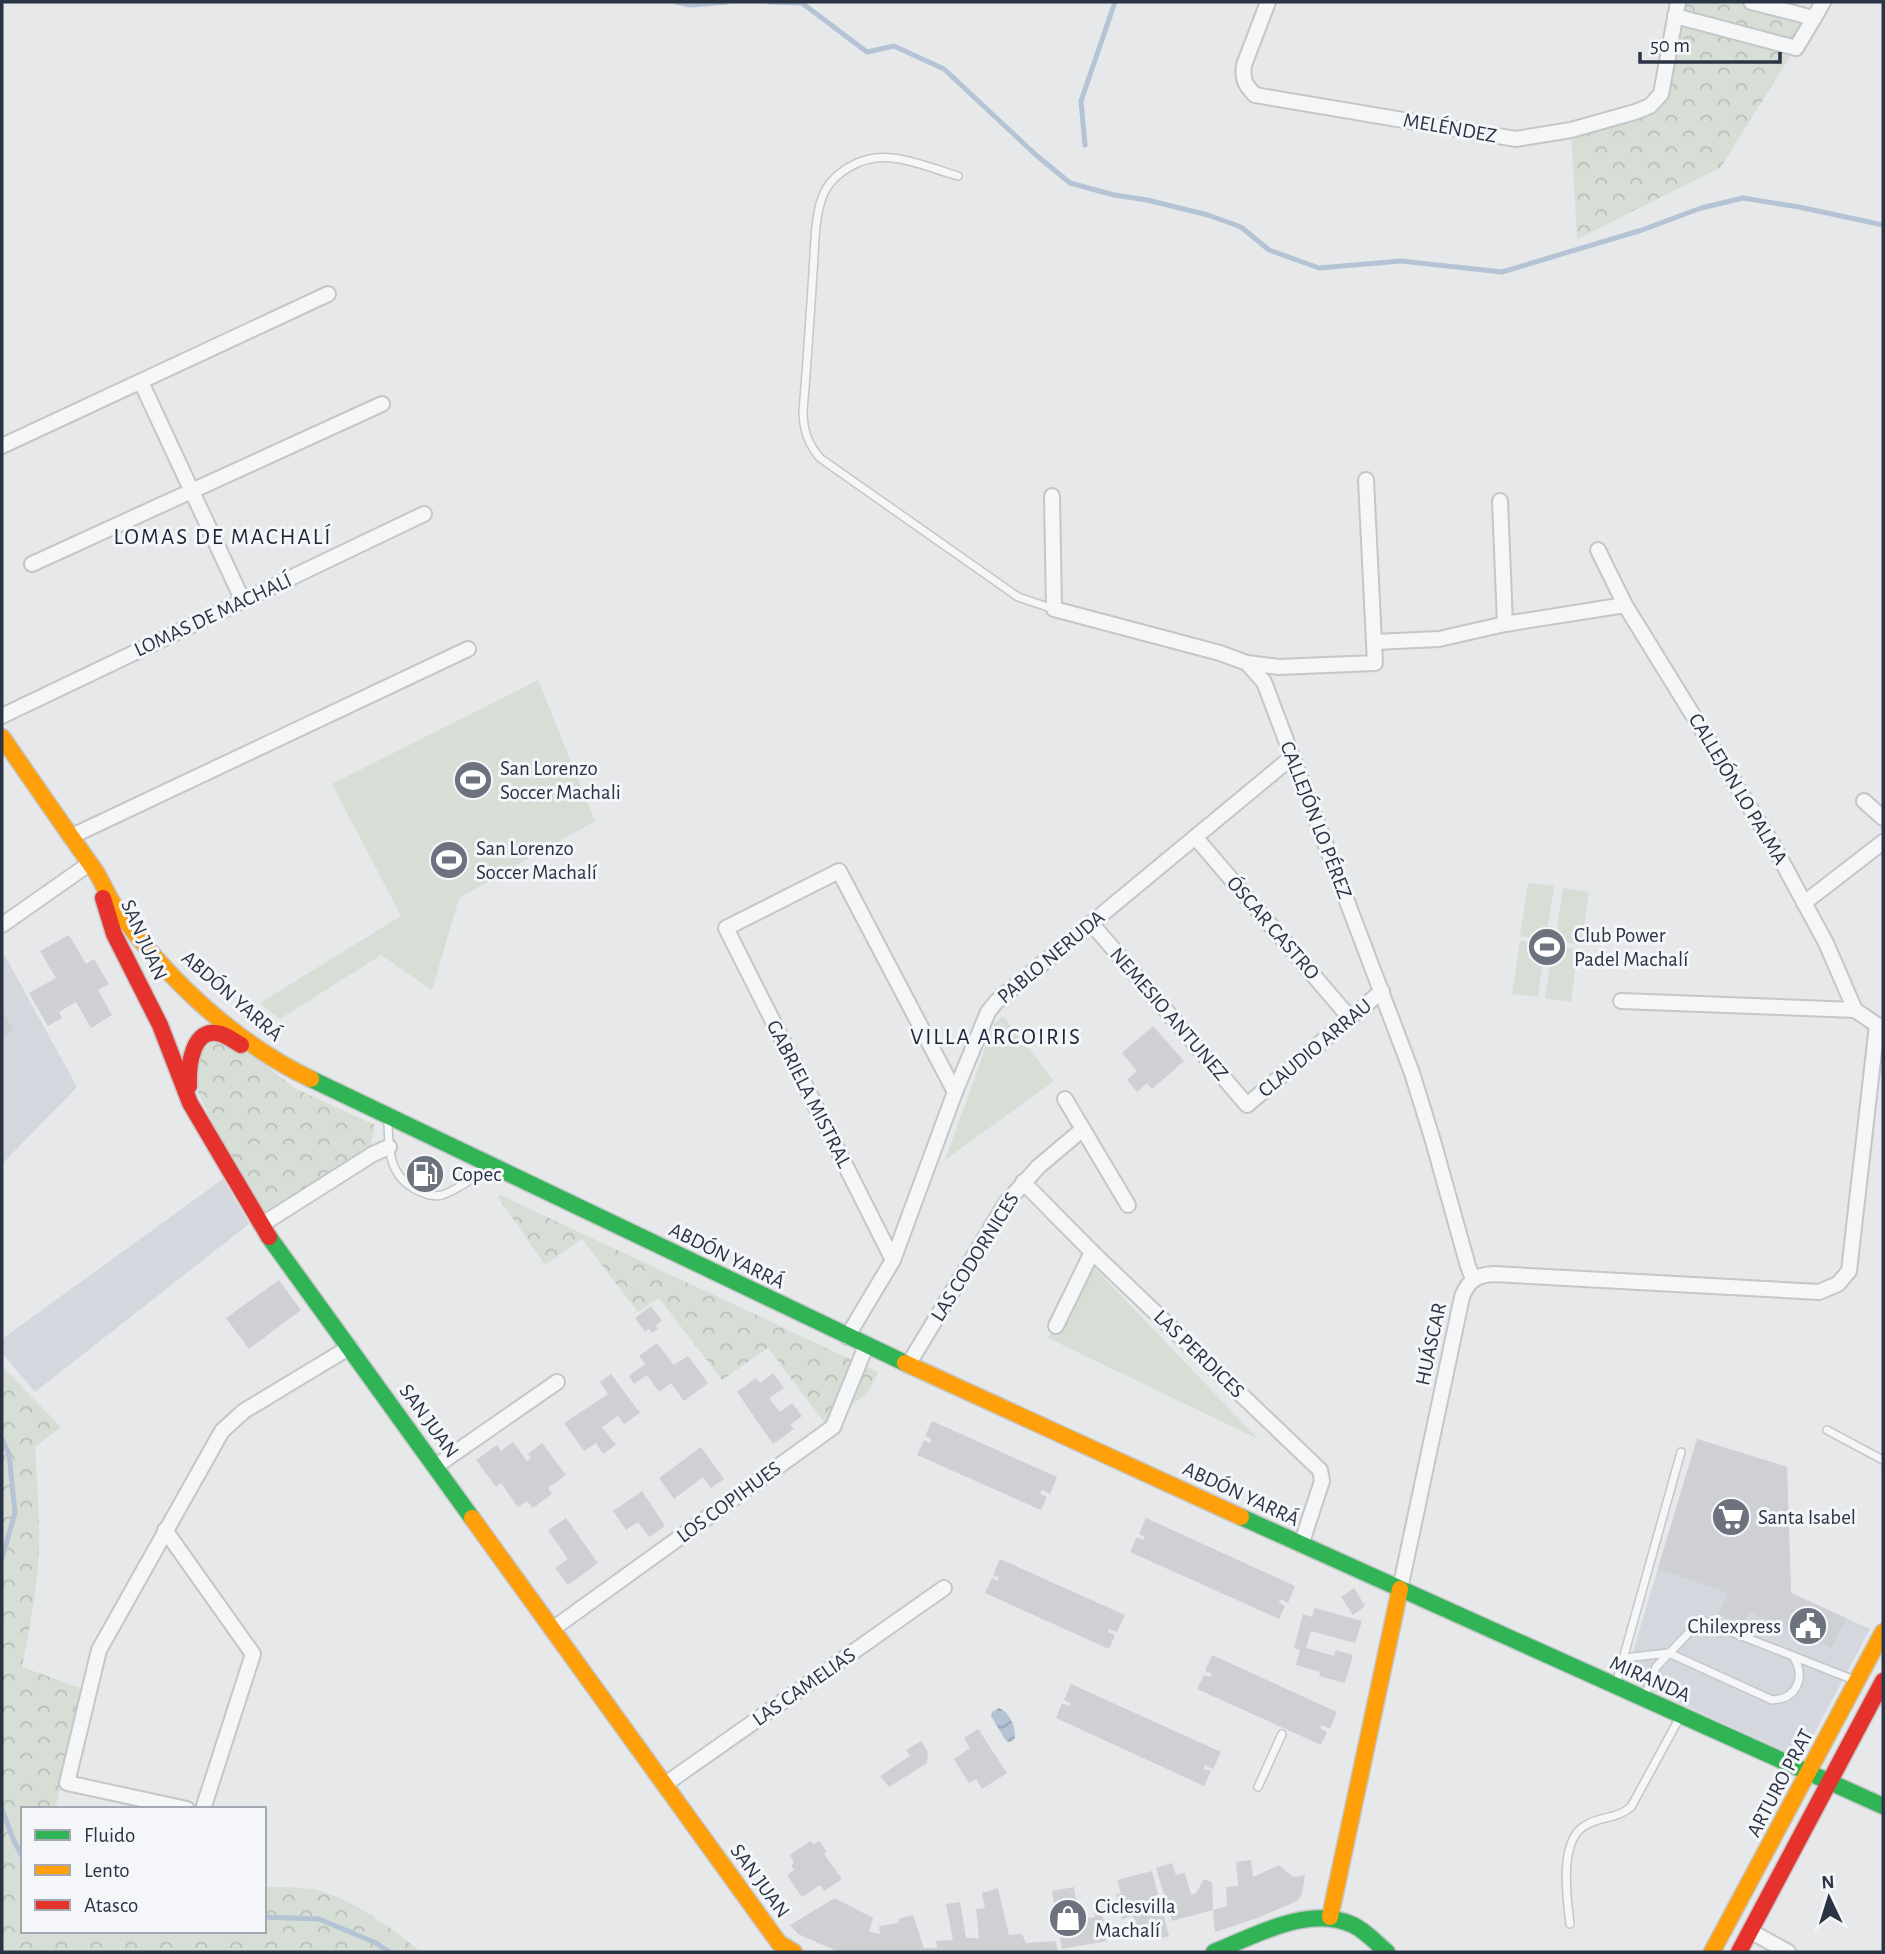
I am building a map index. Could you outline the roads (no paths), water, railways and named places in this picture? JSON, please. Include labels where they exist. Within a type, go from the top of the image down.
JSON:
[{"type":"main road","points":[[2,737],[93,869]]},
{"type":"main road","name":"ABDÓN YARRÁ","points":[[93,869],[112,903],[144,943],[196,995],[255,1049],[324,1088],[866,1346],[1400,1589]]},
{"type":"main road","name":"SAN JUAN","points":[[93,869],[114,934],[160,1025],[190,1104],[261,1225],[779,1943],[794,1952]]},
{"type":"main road","points":[[190,1104],[190,1058],[194,1047],[202,1038],[211,1033],[221,1034],[237,1044],[255,1049]]},
{"type":"main road","name":"MIRANDA","points":[[1400,1589],[1883,1806]]},
{"type":"main road","name":"HUÁSCAR","points":[[1329,1917],[1400,1589]]},
{"type":"main road","name":"ARTURO PRAT","points":[[1712,1952],[1883,1632]]},
{"type":"main road","name":"ARTURO PRAT","points":[[1739,1952],[1883,1681]]},
{"type":"main road","points":[[1214,1952],[1294,1923],[1329,1917],[1353,1926],[1387,1952]]},
{"type":"street","name":"MELÉNDEZ","points":[[1268,2],[1242,76],[1245,86],[1255,95],[1516,139],[1571,130],[1650,106],[1661,94],[1677,9],[1796,48],[1814,18]]},
{"type":"street","points":[[1751,2],[1814,18],[1823,2]]},
{"type":"street","points":[[2,446],[328,295]]},
{"type":"street","points":[[141,382],[243,601]]},
{"type":"street","points":[[32,564],[382,404]]},
{"type":"street","points":[[1052,496],[1054,609],[1220,653],[1247,663],[1279,667],[1375,663],[1366,480]]},
{"type":"street","points":[[1500,501],[1505,624]]},
{"type":"street","name":"LOMAS DE MACHALÍ","points":[[2,716],[424,514]]},
{"type":"street","name":"CALLEJÓN LO PALMA","points":[[1598,550],[1625,606],[1744,795],[1826,943],[1856,1010]]},
{"type":"street","points":[[1374,642],[1439,639],[1505,624],[1625,606]]},
{"type":"street","points":[[70,836],[468,649]]},
{"type":"street","name":"CALLEJÓN LO PÉREZ","points":[[1247,663],[1264,682],[1382,991],[1428,1124],[1462,1248],[1474,1279]]},
{"type":"street","name":"PABLO NERUDA","points":[[847,1337],[892,1260],[982,1022],[996,1002],[1292,757]]},
{"type":"street","points":[[1864,801],[1883,818]]},
{"type":"street","name":"ÓSCAR CASTRO","points":[[1196,838],[1350,1018]]},
{"type":"street","points":[[1804,903],[1883,842]]},
{"type":"street","points":[[2,925],[93,869]]},
{"type":"street","name":"GABRIELA MISTRAL","points":[[892,1260],[726,928],[839,871],[955,1092]]},
{"type":"street","name":"NEMESIO ANTUNEZ","points":[[1091,923],[1247,1105]]},
{"type":"street","name":"CLAUDIO ARRAU","points":[[1247,1105],[1382,991]]},
{"type":"street","points":[[1474,1279],[1494,1274],[1819,1292],[1838,1284],[1849,1271],[1880,1027],[1856,1010],[1621,1001]]},
{"type":"street","points":[[1065,1099],[1128,1205]]},
{"type":"street","name":"LAS CODORNICES","points":[[908,1365],[1001,1210],[1023,1182],[1083,1129]]},
{"type":"street","points":[[261,1225],[373,1154],[389,1147]]},
{"type":"street","name":"LAS PERDICES","points":[[1023,1182],[1092,1252],[1321,1470],[1322,1481],[1301,1545]]},
{"type":"street","points":[[1056,1326],[1092,1252]]},
{"type":"street","name":"HUÁSCAR","points":[[1400,1589],[1462,1297],[1469,1282],[1474,1279]]},
{"type":"street","name":"LOS COPIHUES","points":[[554,1628],[833,1427],[866,1346]]},
{"type":"street","points":[[178,1807],[67,1783],[99,1650],[222,1431],[244,1411],[349,1347]]},
{"type":"street","points":[[436,1466],[557,1382]]},
{"type":"street","points":[[165,1530],[253,1654],[203,1807]]},
{"type":"street","name":"LAS CAMELIAS","points":[[664,1786],[944,1588]]},
{"type":"street","points":[[1750,1931],[1788,1952]]},
{"type":"lane","points":[[958,176],[901,159],[876,158],[864,160],[844,171],[827,187],[822,198],[816,231],[803,411],[804,430],[820,458],[1018,597],[1054,609]]},
{"type":"lane","points":[[387,1117],[393,1166],[408,1186],[432,1196],[450,1192],[492,1166]]},
{"type":"lane","points":[[1827,1430],[1883,1460]]},
{"type":"lane","points":[[1616,1686],[1681,1452]]},
{"type":"lane","points":[[1643,1699],[1656,1667],[1701,1620],[1857,1682]]},
{"type":"lane","points":[[1623,1658],[1669,1653],[1772,1700],[1789,1695],[1801,1677],[1800,1668],[1793,1656]]},
{"type":"lane","points":[[1570,1924],[1564,1878],[1573,1838],[1583,1826],[1597,1820],[1621,1816],[1631,1807],[1681,1715]]},
{"type":"lane","points":[[1258,1787],[1282,1734]]},
{"type":"water","points":[[999,1708],[1009,1716],[1013,1725],[1015,1738],[1011,1742],[1006,1741],[991,1716],[992,1712]]},
{"type":"waterway","points":[[676,2],[690,5],[727,2]]},
{"type":"waterway","points":[[769,2],[802,3],[867,52],[894,46],[944,69],[1070,183],[1208,215],[1241,227],[1269,250],[1319,268],[1401,261],[1502,272],[1642,230],[1701,208],[1743,198],[1883,225]]},
{"type":"waterway","points":[[1085,145],[1081,101],[1115,2]]},
{"type":"waterway","points":[[2,1439],[9,1454],[15,1513],[2,1558]]},
{"type":"waterway","points":[[2,1809],[21,1854]]},
{"type":"waterway","points":[[266,1917],[319,1919],[376,1943],[389,1952]]},
{"type":"place","name":"San Lorenzo Soccer Machali","points":[[473,780]]},
{"type":"place","name":"San Lorenzo Soccer Machalí","points":[[449,860]]},
{"type":"place","name":"Club Power Padel Machalí","points":[[1547,947]]},
{"type":"place","name":"Copec","points":[[425,1174]]},
{"type":"place","name":"Santa Isabel","points":[[1731,1517]]},
{"type":"place","name":"Chilexpress","points":[[1808,1626]]},
{"type":"place","name":"Ciclesvilla Machalí","points":[[1068,1918]]},
{"type":"district","name":"LOMAS DE MACHALÍ","points":[[223,537]]},
{"type":"district","name":"VILLA ARCOIRIS","points":[[996,1037]]}]
